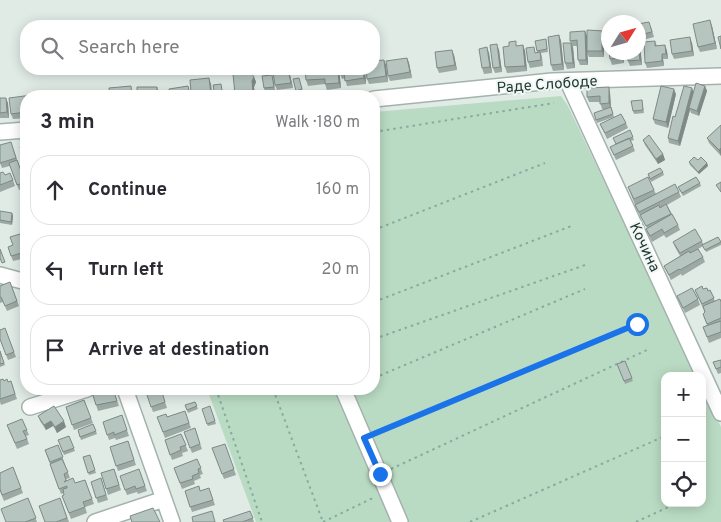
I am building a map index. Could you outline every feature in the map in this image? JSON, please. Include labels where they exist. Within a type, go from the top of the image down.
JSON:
[{"type":"street","name":"Раде Слободе","points":[[380,98],[552,81],[721,76]]},
{"type":"street","name":"Кочина","points":[[568,82],[721,413]]},
{"type":"street","points":[[0,132],[20,130]]},
{"type":"street","points":[[0,275],[20,280]]},
{"type":"street","points":[[30,407],[68,395]]},
{"type":"street","points":[[127,395],[172,522]]},
{"type":"street","points":[[346,395],[400,522]]},
{"type":"street","points":[[95,522],[164,499]]},
{"type":"path","points":[[380,131],[554,103]]},
{"type":"path","points":[[380,228],[545,162]]},
{"type":"path","points":[[380,300],[574,225]]},
{"type":"path","points":[[380,337],[585,264]]},
{"type":"path","points":[[380,375],[585,289]]},
{"type":"path","points":[[364,438],[637,324]]},
{"type":"path","points":[[380,474],[647,350]]},
{"type":"path","points":[[218,395],[262,522]]},
{"type":"path","points":[[275,395],[323,522],[387,492]]},
{"type":"path","points":[[470,522],[661,438]]},
{"type":"path","points":[[636,522],[668,507]]},
{"type":"green space","points":[[561,96],[568,106],[695,372],[661,372],[661,507],[706,507],[706,395],[721,427],[721,522],[256,522],[209,395],[380,395],[380,111]]},
{"type":"building","points":[[710,20],[715,43],[698,47],[693,24]]},
{"type":"building","points":[[649,22],[652,32],[646,33],[646,23]]},
{"type":"building","points":[[587,30],[601,31],[601,51],[587,51]]},
{"type":"building","points":[[585,31],[586,60],[578,60],[577,40],[570,41],[570,32]]},
{"type":"building","points":[[559,35],[562,64],[551,65],[548,37]]},
{"type":"building","points":[[721,36],[721,49],[718,37]]},
{"type":"building","points":[[690,37],[692,51],[672,54],[670,40]]},
{"type":"building","points":[[546,39],[547,49],[537,51],[535,41]]},
{"type":"building","points":[[516,41],[516,46],[523,45],[525,66],[505,67],[503,47],[509,46],[509,42]]},
{"type":"building","points":[[655,41],[655,46],[665,45],[666,54],[662,54],[662,61],[645,63],[646,42]]},
{"type":"building","points":[[563,43],[571,43],[573,63],[565,63]]},
{"type":"building","points":[[497,44],[500,67],[493,68],[490,45]]},
{"type":"building","points":[[487,47],[490,67],[482,68],[479,49]]},
{"type":"building","points":[[534,47],[535,53],[540,52],[541,60],[528,62],[526,48]]},
{"type":"building","points":[[452,50],[455,65],[437,68],[435,52]]},
{"type":"building","points":[[407,58],[410,72],[388,76],[386,61]]},
{"type":"building","points":[[380,60],[384,60],[386,76],[367,79],[367,75],[380,75]]},
{"type":"building","points":[[233,75],[252,75],[254,77],[252,81],[253,90],[235,90]]},
{"type":"building","points":[[272,75],[274,87],[264,88],[262,76]]},
{"type":"building","points":[[273,75],[289,75],[291,83],[275,85]]},
{"type":"building","points":[[306,75],[338,75],[339,83],[325,84],[325,79],[306,80]]},
{"type":"building","points":[[344,75],[364,75],[364,78],[345,81]]},
{"type":"building","points":[[209,78],[210,90],[191,90],[190,80]]},
{"type":"building","points":[[299,78],[302,89],[296,90],[293,79]]},
{"type":"building","points":[[696,83],[705,86],[697,111],[689,108]]},
{"type":"building","points":[[221,84],[222,90],[214,90],[213,85]]},
{"type":"building","points":[[131,86],[131,90],[109,90],[109,88]]},
{"type":"building","points":[[188,86],[189,90],[169,90]]},
{"type":"building","points":[[661,86],[674,89],[666,122],[653,119]]},
{"type":"building","points":[[684,86],[692,88],[678,141],[668,138],[673,116],[675,117]]},
{"type":"building","points":[[137,87],[157,87],[157,90],[137,90]]},
{"type":"building","points":[[609,87],[609,103],[600,104],[600,96],[587,97],[587,88]]},
{"type":"building","points":[[20,97],[20,113],[11,114],[9,98]]},
{"type":"building","points":[[0,98],[6,98],[7,112],[0,113]]},
{"type":"building","points":[[642,100],[643,110],[633,111],[631,101]]},
{"type":"building","points":[[611,107],[613,114],[596,120],[594,113]]},
{"type":"building","points":[[621,114],[626,123],[605,133],[600,124]]},
{"type":"building","points":[[721,125],[721,148],[719,150],[707,138]]},
{"type":"building","points":[[630,130],[633,137],[616,144],[613,138]]},
{"type":"building","points":[[649,135],[663,154],[656,159],[643,140]]},
{"type":"building","points":[[629,138],[633,146],[614,155],[610,147]]},
{"type":"building","points":[[11,142],[16,158],[0,163],[0,145]]},
{"type":"building","points":[[694,157],[698,160],[701,157],[707,163],[698,172],[689,162]]},
{"type":"building","points":[[17,160],[20,168],[20,184],[17,185],[9,163]]},
{"type":"building","points":[[660,168],[663,172],[650,179],[648,174]]},
{"type":"building","points":[[3,172],[5,175],[10,173],[13,180],[0,185],[0,173]]},
{"type":"building","points":[[648,177],[654,190],[634,199],[628,187]]},
{"type":"building","points":[[696,177],[700,183],[682,193],[678,187]]},
{"type":"building","points":[[721,182],[721,192],[716,185]]},
{"type":"building","points":[[675,184],[679,192],[639,212],[635,205]]},
{"type":"building","points":[[666,204],[671,214],[646,226],[640,215],[659,205],[660,208]]},
{"type":"building","points":[[0,211],[12,213],[11,222],[0,220]]},
{"type":"building","points":[[672,214],[678,225],[664,233],[662,229],[650,236],[646,229]]},
{"type":"building","points":[[695,229],[702,241],[680,253],[673,242]]},
{"type":"building","points":[[20,234],[20,253],[11,256],[8,247],[13,245],[10,237]]},
{"type":"building","points":[[718,237],[721,242],[705,250],[702,245]]},
{"type":"building","points":[[0,249],[5,262],[2,263],[0,258]]},
{"type":"building","points":[[698,249],[703,257],[669,275],[664,266],[689,251],[690,253]]},
{"type":"building","points":[[10,282],[17,301],[5,306],[0,297],[0,286]]},
{"type":"building","points":[[702,286],[703,289],[707,288],[708,291],[710,290],[714,298],[702,304],[695,290]]},
{"type":"building","points":[[692,288],[698,299],[683,308],[677,296]]},
{"type":"building","points":[[720,299],[721,318],[707,324],[703,314],[705,312],[703,306]]},
{"type":"building","points":[[721,321],[721,332],[707,337],[703,327]]},
{"type":"building","points":[[5,328],[14,352],[6,355],[0,339],[0,330]]},
{"type":"building","points":[[0,351],[4,363],[0,364]]},
{"type":"building","points":[[721,360],[721,367],[716,369],[713,362]]},
{"type":"building","points":[[625,361],[632,378],[624,381],[617,364]]},
{"type":"building","points":[[3,379],[4,381],[7,379],[8,382],[11,381],[15,394],[0,399],[0,380]]},
{"type":"building","points":[[93,395],[115,395],[117,401],[96,405]]},
{"type":"building","points":[[147,395],[163,395],[165,402],[151,407]]},
{"type":"building","points":[[84,400],[91,418],[72,425],[66,407]]},
{"type":"building","points":[[195,402],[197,406],[187,410],[185,405]]},
{"type":"building","points":[[54,406],[64,421],[55,427],[51,421],[44,425],[38,416]]},
{"type":"building","points":[[210,406],[215,421],[207,424],[202,409]]},
{"type":"building","points":[[185,411],[189,423],[163,432],[157,417],[166,414],[167,417]]},
{"type":"building","points":[[122,415],[127,430],[114,435],[114,432],[107,435],[103,422]]},
{"type":"building","points":[[22,419],[27,430],[23,431],[27,439],[15,443],[7,425]]},
{"type":"building","points":[[93,424],[96,431],[80,437],[78,430]]},
{"type":"building","points":[[195,428],[200,444],[190,448],[184,432]]},
{"type":"building","points":[[181,434],[186,445],[180,447],[181,450],[170,455],[165,440]]},
{"type":"building","points":[[69,436],[74,448],[63,452],[58,440]]},
{"type":"building","points":[[128,441],[134,460],[116,466],[110,447]]},
{"type":"building","points":[[225,444],[234,469],[222,474],[212,448]]},
{"type":"building","points":[[58,445],[63,457],[50,462],[45,450]]},
{"type":"building","points":[[90,455],[95,470],[88,473],[83,457]]},
{"type":"building","points":[[62,459],[68,472],[64,474],[66,480],[64,482],[73,478],[75,483],[85,480],[92,499],[83,502],[85,507],[69,513],[62,496],[64,495],[63,489],[67,488],[67,486],[59,489],[50,464]]},
{"type":"building","points":[[197,459],[201,468],[198,469],[199,473],[192,476],[193,479],[180,483],[174,468]]},
{"type":"building","points":[[13,467],[21,488],[2,495],[0,473]]},
{"type":"building","points":[[114,469],[119,485],[106,489],[101,473]]},
{"type":"building","points":[[139,469],[145,486],[136,489],[135,486],[125,490],[120,476]]},
{"type":"building","points":[[101,478],[106,495],[96,498],[91,482]]},
{"type":"building","points":[[199,486],[200,491],[209,488],[213,500],[190,507],[185,491]]},
{"type":"building","points":[[28,498],[36,518],[25,522],[6,522],[1,509]]},
{"type":"building","points":[[60,498],[67,518],[56,522],[45,522],[39,506]]},
{"type":"building","points":[[153,508],[160,522],[132,522],[130,516]]},
{"type":"building","points":[[212,511],[215,522],[193,522],[192,517]]},
{"type":"building","points":[[250,511],[253,518],[242,522],[224,522],[223,520]]},
{"type":"route","points":[[380,474],[364,438],[637,324]]}]
